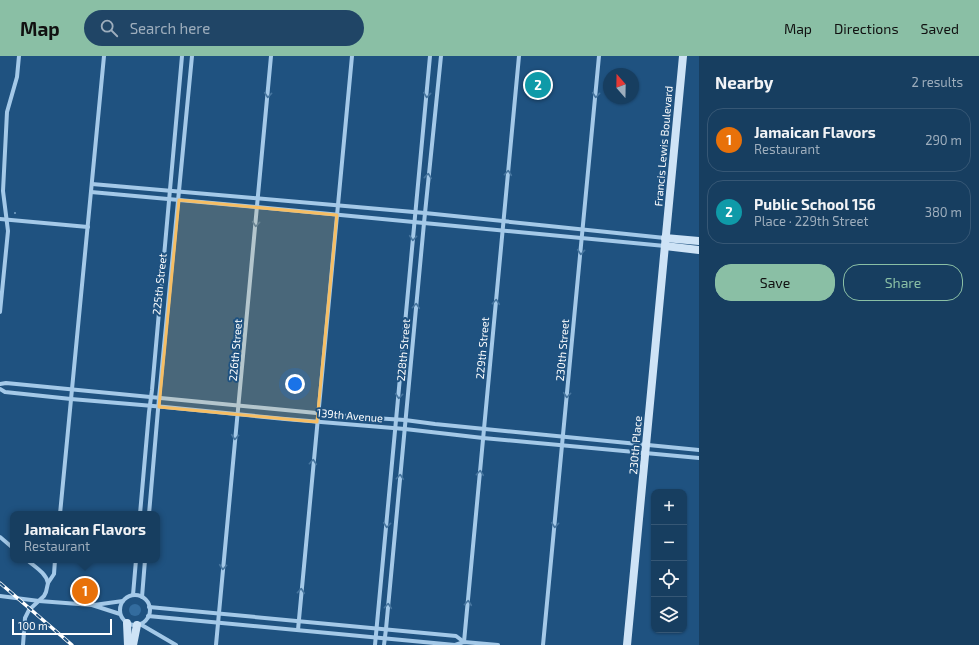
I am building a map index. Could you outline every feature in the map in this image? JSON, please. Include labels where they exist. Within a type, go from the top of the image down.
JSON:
[{"type":"street","points":[[0,312],[8,231],[3,191],[7,112],[17,77],[19,56]]},
{"type":"street","points":[[60,511],[104,56]]},
{"type":"street","name":"225th Street","points":[[140,511],[182,56]]},
{"type":"street","name":"225th Street","points":[[149,511],[192,56]]},
{"type":"street","name":"226th Street","points":[[216,645],[271,56]]},
{"type":"street","points":[[298,630],[352,56]]},
{"type":"street","name":"228th Street","points":[[375,645],[430,56]]},
{"type":"street","name":"228th Street","points":[[384,645],[440,56]]},
{"type":"street","name":"229th Street","points":[[464,642],[519,56]]},
{"type":"street","name":"230th Street","points":[[543,645],[599,56]]},
{"type":"street","name":"Francis Lewis Boulevard","points":[[665,242],[683,56]]},
{"type":"street","points":[[428,80],[438,81]]},
{"type":"street","points":[[0,112],[7,112]]},
{"type":"street","points":[[422,146],[431,147]]},
{"type":"street","points":[[92,184],[415,212],[583,229],[665,242],[699,250]]},
{"type":"street","points":[[91,192],[582,238],[665,242],[699,240]]},
{"type":"street","points":[[0,219],[88,227]]},
{"type":"street","name":"230th Place","points":[[627,645],[665,242]]},
{"type":"street","name":"139th Avenue","points":[[0,384],[6,383],[358,417],[397,419],[563,436],[699,458]]},
{"type":"street","name":"139th Avenue","points":[[0,389],[5,392],[71,399],[396,428],[562,445],[699,450]]},
{"type":"street","points":[[0,537],[10,545]]},
{"type":"street","points":[[31,563],[44,574],[48,583]]},
{"type":"street","points":[[23,645],[25,618],[29,610],[44,596],[48,583],[54,574],[55,563]]},
{"type":"street","points":[[133,595],[136,563]]},
{"type":"street","points":[[142,597],[145,563]]},
{"type":"street","points":[[133,595],[142,597],[147,602],[149,607],[149,613],[146,620],[139,624],[133,625],[127,623],[120,614],[120,608],[123,601],[133,595]]},
{"type":"street","points":[[0,596],[92,605],[123,601]]},
{"type":"street","points":[[92,605],[120,614]]},
{"type":"street","points":[[149,607],[456,636],[464,642]]},
{"type":"street","points":[[148,616],[455,645],[464,642],[498,645]]},
{"type":"street","points":[[127,623],[128,645]]},
{"type":"street","points":[[133,645],[139,624]]},
{"type":"street","points":[[139,624],[176,645]]},
{"type":"highlighted area","points":[[179,200],[337,215],[317,422],[159,407]]},
{"type":"shaded area","points":[[135,604],[139,606],[141,610],[139,614],[135,616],[131,614],[129,610],[131,606]]},
{"type":"railway","points":[[0,583],[72,645]]},
{"type":"place","name":"Public School 156","points":[[538,85]]},
{"type":"place","name":"Jamaican Flavors","points":[[85,591]]}]
